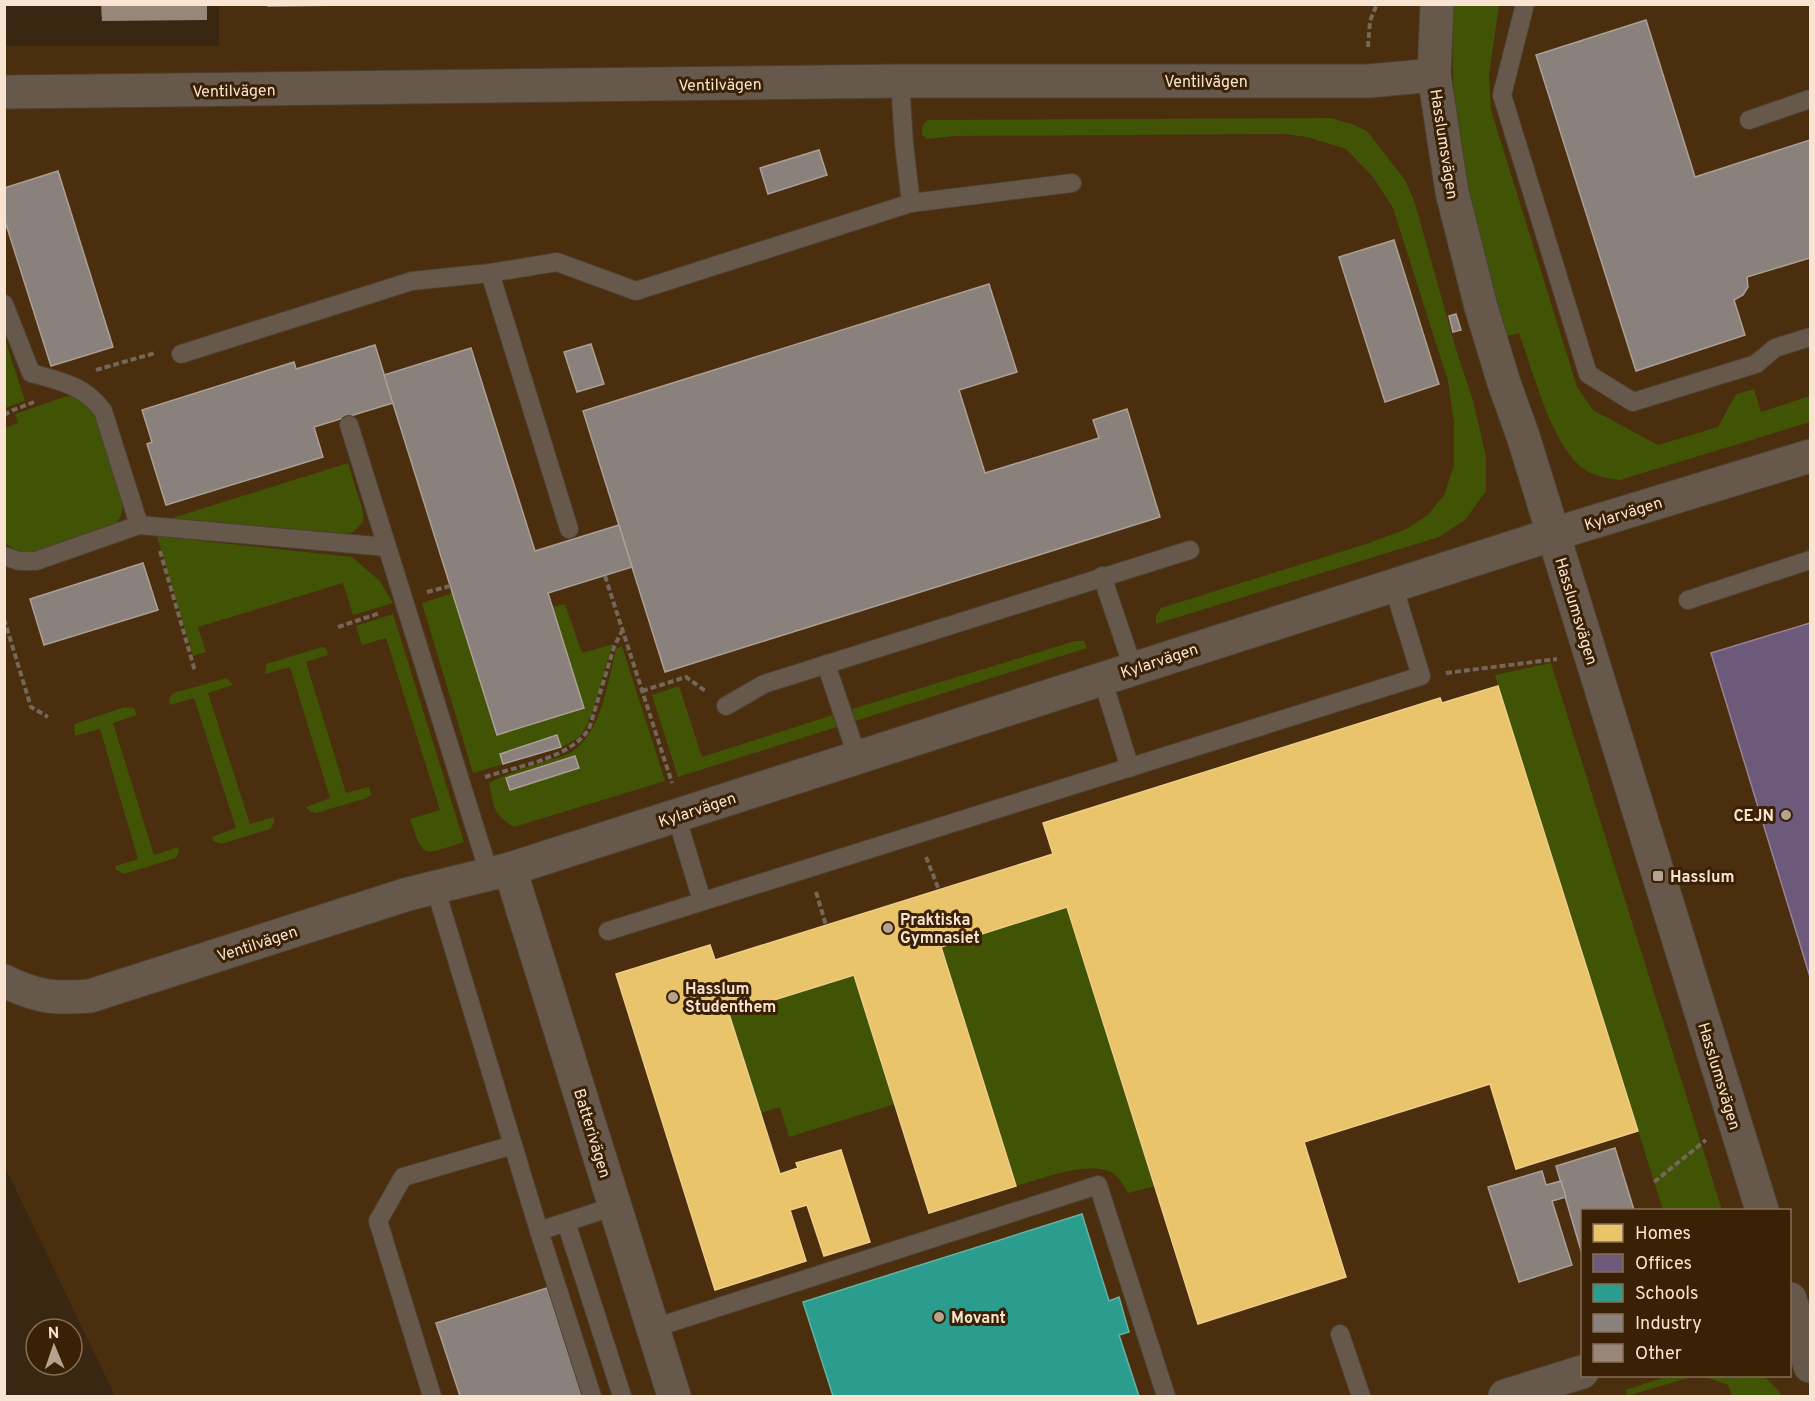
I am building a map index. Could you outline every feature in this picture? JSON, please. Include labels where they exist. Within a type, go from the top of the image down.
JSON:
[{"type":"street","name":"Hasslumsvägen","points":[[1437,4],[1434,75],[1452,192],[1481,307],[1554,534],[1762,1209]]},
{"type":"street","name":"Ventilvägen","points":[[4,92],[900,81],[1369,81],[1434,75]]},
{"type":"street","name":"Kylarvägen","points":[[499,871],[1554,534],[1810,456]]},
{"type":"street","name":"Ventilvägen","points":[[4,981],[27,992],[59,999],[90,996],[435,887],[499,871]]},
{"type":"street","name":"Batterivägen","points":[[499,871],[615,1206],[674,1396]]},
{"type":"street","points":[[1795,1304],[1810,1366]]},
{"type":"street","points":[[1522,1394],[1581,1372]]},
{"type":"lane","points":[[1525,4],[1502,95],[1588,374],[1633,402],[1756,364],[1775,348],[1810,337]]},
{"type":"lane","points":[[900,81],[911,203]]},
{"type":"lane","points":[[1749,120],[1810,99]]},
{"type":"lane","points":[[181,354],[412,281],[490,273],[557,262],[636,291],[911,203],[1072,183]]},
{"type":"lane","points":[[490,273],[569,529]]},
{"type":"lane","points":[[4,304],[31,373],[78,388],[94,399],[103,411],[145,525]]},
{"type":"lane","points":[[349,425],[461,784],[499,871]]},
{"type":"lane","points":[[4,556],[19,561],[36,561],[145,525],[387,547]]},
{"type":"lane","points":[[726,706],[764,684],[1190,550]]},
{"type":"lane","points":[[1688,600],[1810,560]]},
{"type":"lane","points":[[1102,576],[1133,668]]},
{"type":"lane","points":[[608,931],[1422,676],[1393,585]]},
{"type":"lane","points":[[826,664],[857,756]]},
{"type":"lane","points":[[1102,678],[1130,768]]},
{"type":"lane","points":[[676,815],[702,902]]},
{"type":"lane","points":[[435,887],[539,1231],[592,1396]]},
{"type":"lane","points":[[432,1396],[378,1221],[403,1177],[513,1145]]},
{"type":"lane","points":[[654,1328],[1098,1185],[1166,1396]]},
{"type":"lane","points":[[539,1231],[615,1206]]},
{"type":"lane","points":[[566,1222],[622,1396]]},
{"type":"lane","points":[[1340,1334],[1361,1396]]},
{"type":"path","points":[[1368,49],[1370,21],[1377,4]]},
{"type":"path","points":[[58,381],[163,351],[181,354]]},
{"type":"path","points":[[145,525],[195,671]]},
{"type":"path","points":[[604,576],[672,783]]},
{"type":"path","points":[[338,627],[405,606]]},
{"type":"path","points":[[4,619],[31,707],[48,717]]},
{"type":"path","points":[[461,784],[565,752],[583,737],[589,729],[614,647],[622,631]]},
{"type":"path","points":[[1422,676],[1558,658]]},
{"type":"path","points":[[642,691],[686,677],[726,706]]},
{"type":"path","points":[[924,850],[939,890]]},
{"type":"path","points":[[814,886],[826,925]]},
{"type":"path","points":[[1654,1182],[1706,1140]]},
{"type":"shaded area","points":[[219,4],[1810,5],[1810,1396],[115,1396],[84,1331],[84,1317],[77,1317],[5,1167],[5,46],[219,46]]},
{"type":"green space","points":[[1451,5],[1499,5],[1489,75],[1491,110],[1577,387],[1593,410],[1658,445],[1718,427],[1736,394],[1754,389],[1761,412],[1810,396],[1810,422],[1620,480],[1590,473],[1570,455],[1551,423],[1519,333],[1507,336],[1472,212],[1454,108]]},
{"type":"green space","points":[[1330,118],[1367,131],[1405,180],[1414,200],[1473,401],[1486,456],[1486,491],[1465,520],[1439,537],[1156,624],[1156,616],[1161,608],[1366,544],[1406,529],[1428,515],[1444,495],[1454,465],[1454,423],[1448,381],[1393,208],[1373,177],[1346,149],[1307,137],[1283,134],[955,136],[927,139],[922,135],[923,126],[928,120]]},
{"type":"green space","points":[[4,336],[25,401],[5,408],[4,408]]},
{"type":"green space","points":[[73,396],[84,402],[97,417],[122,499],[120,516],[114,526],[29,553],[18,552],[5,543],[5,428],[18,423],[15,414]]},
{"type":"green space","points":[[348,463],[363,512],[363,522],[353,532],[347,534],[172,518]]},
{"type":"green space","points":[[157,536],[352,557],[380,581],[393,603],[353,615],[343,583],[198,627],[206,652],[193,656]]},
{"type":"green space","points":[[453,593],[498,735],[584,708],[552,607],[565,604],[582,653],[613,644],[590,717],[579,737],[561,747],[557,736],[500,754],[503,764],[473,773],[422,603]]},
{"type":"green space","points":[[393,614],[464,842],[441,850],[427,851],[423,848],[410,819],[440,810],[386,638],[362,645],[356,626]]},
{"type":"green space","points":[[1075,641],[1084,641],[1087,648],[855,721],[852,709]]},
{"type":"green space","points":[[622,646],[665,781],[514,827],[495,809],[489,783],[519,770],[566,755],[581,744],[590,733],[602,706],[616,649]],"holes":[[[574,756],[578,768],[510,790],[506,778]]]},
{"type":"green space","points":[[322,647],[326,648],[328,655],[306,662],[346,793],[369,787],[371,795],[316,813],[306,807],[330,798],[290,667],[265,674],[266,664]]},
{"type":"green space","points":[[1551,663],[1722,1209],[1663,1209],[1495,675]]},
{"type":"green space","points":[[227,678],[233,685],[208,693],[250,824],[274,817],[274,823],[270,829],[221,844],[213,841],[212,837],[236,828],[194,698],[170,705],[169,699],[173,693]]},
{"type":"green space","points":[[679,686],[702,757],[833,715],[837,727],[678,777],[652,695]]},
{"type":"green space","points":[[125,707],[134,708],[137,715],[113,723],[154,855],[178,847],[179,851],[176,858],[124,874],[116,870],[115,866],[138,859],[100,729],[75,736],[74,725]]},
{"type":"green space","points":[[1067,907],[1155,1186],[1128,1193],[1114,1174],[1104,1170],[1080,1169],[1016,1186],[941,947]]},
{"type":"green space","points":[[854,975],[895,1104],[789,1137],[780,1107],[761,1113],[729,1014]]},
{"type":"green space","points":[[1666,1377],[1692,1377],[1627,1396],[1625,1390]]},
{"type":"green space","points":[[1706,1377],[1765,1377],[1781,1396],[1732,1396],[1728,1385]]},
{"type":"building: Homes","points":[[1498,686],[1638,1131],[1516,1169],[1490,1084],[1304,1142],[1346,1277],[1198,1324],[1067,907],[941,947],[1016,1186],[929,1213],[854,975],[729,1014],[780,1174],[798,1168],[796,1163],[841,1150],[870,1242],[824,1256],[807,1205],[790,1210],[806,1261],[715,1290],[616,974],[710,945],[715,960],[1053,854],[1043,823],[1440,698],[1442,703]]},
{"type":"building: Offices","name":"CEJN","points":[[1810,623],[1810,977],[1711,653]]},
{"type":"building: Schools","name":"Movant","points":[[1082,1214],[1109,1301],[1119,1297],[1129,1332],[1119,1335],[1139,1396],[833,1396],[803,1302]]},
{"type":"building: Industry","points":[[268,4],[433,4],[268,6]]},
{"type":"building: Industry","points":[[1646,20],[1695,177],[1810,140],[1810,258],[1747,277],[1748,287],[1743,295],[1734,300],[1745,335],[1636,371],[1536,55]]},
{"type":"building: Industry","points":[[819,150],[827,175],[768,194],[760,168]]},
{"type":"building: Industry","points":[[58,171],[113,347],[51,366],[4,218],[4,188]]},
{"type":"building: Industry","points":[[1394,240],[1439,384],[1385,402],[1339,257]]},
{"type":"building: Industry","points":[[989,284],[1017,372],[959,390],[985,473],[1099,438],[1093,420],[1127,409],[1160,517],[665,672],[583,411]]},
{"type":"building: Industry","points":[[1456,314],[1461,330],[1453,332],[1449,316]]},
{"type":"building: Industry","points":[[591,344],[604,384],[577,392],[564,352]]},
{"type":"building: Industry","points":[[375,345],[393,403],[314,427],[323,457],[166,505],[147,444],[152,442],[142,410],[294,362],[296,369]]},
{"type":"building: Industry","points":[[471,348],[535,551],[619,525],[632,567],[548,593],[584,708],[497,735],[384,375]]},
{"type":"building: Industry","points":[[143,563],[158,610],[44,645],[30,599]]},
{"type":"building: Industry","points":[[557,735],[561,747],[503,764],[500,754]]},
{"type":"building: Industry","points":[[575,756],[579,768],[510,790],[506,778]]},
{"type":"building: Industry","points":[[1615,1148],[1634,1209],[1581,1209],[1581,1251],[1556,1166]]},
{"type":"building: Industry","points":[[1542,1171],[1546,1185],[1561,1181],[1566,1197],[1552,1201],[1572,1265],[1519,1282],[1488,1187]]},
{"type":"building: Industry","points":[[547,1288],[583,1396],[460,1396],[436,1323]]},
{"type":"building: Other","points":[[101,4],[207,4],[207,20],[102,21]]},
{"type":"place","name":"CEJN","points":[[1786,815]]},
{"type":"place","name":"Hasslum","points":[[1658,876]]},
{"type":"place","name":"Praktiska Gymnasiet","points":[[888,928]]},
{"type":"place","name":"Hasslum Studenthem","points":[[673,997]]},
{"type":"place","name":"Movant","points":[[939,1317]]}]
